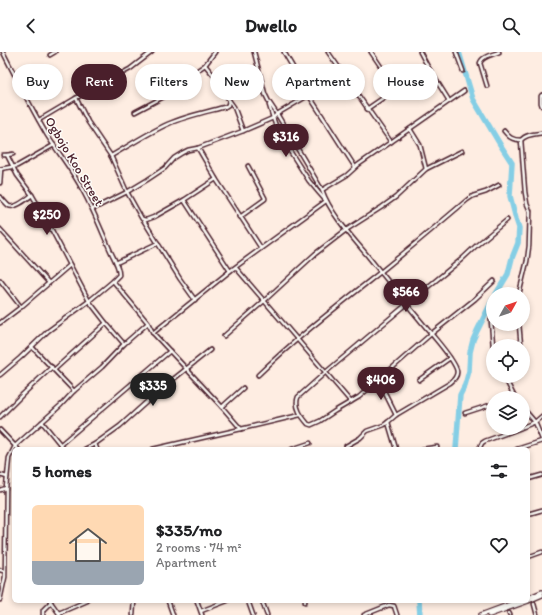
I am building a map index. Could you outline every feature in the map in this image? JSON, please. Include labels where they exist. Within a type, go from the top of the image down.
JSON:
[{"type":"main road","points":[[530,597],[542,592]]},
{"type":"main road","points":[[530,600],[542,596]]},
{"type":"main road","points":[[481,615],[513,603]]},
{"type":"main road","points":[[489,615],[522,603]]},
{"type":"street","name":"Ogbojo Koo Street","points":[[3,52],[38,120],[54,146],[70,167],[93,209],[116,263]]},
{"type":"street","points":[[50,54],[54,52]]},
{"type":"street","points":[[127,71],[152,52]]},
{"type":"street","points":[[135,112],[172,93],[178,84],[205,65],[215,52]]},
{"type":"street","points":[[254,52],[265,94],[322,190],[326,201]]},
{"type":"street","points":[[284,52],[291,64]]},
{"type":"street","points":[[328,52],[336,64]]},
{"type":"street","points":[[371,52],[379,64]]},
{"type":"street","points":[[420,52],[426,64]]},
{"type":"street","points":[[456,52],[463,71]]},
{"type":"street","points":[[487,86],[480,63],[481,60],[484,57],[499,52]]},
{"type":"street","points":[[205,65],[210,71]]},
{"type":"street","points":[[438,83],[449,101]]},
{"type":"street","points":[[322,190],[347,175],[355,167],[464,92]]},
{"type":"street","points":[[542,95],[540,100],[542,106]]},
{"type":"street","points":[[38,120],[73,100]]},
{"type":"street","points":[[77,100],[88,122],[111,156],[127,192],[142,219],[195,300]]},
{"type":"street","points":[[111,156],[168,124],[187,117],[225,107],[228,105],[229,100]]},
{"type":"street","points":[[229,100],[234,107],[243,131]]},
{"type":"street","points":[[93,209],[127,192],[165,168],[174,158],[182,153],[243,131],[273,118],[301,100]]},
{"type":"street","points":[[312,100],[355,167]]},
{"type":"street","points":[[361,100],[391,142]]},
{"type":"street","points":[[367,109],[380,100]]},
{"type":"street","points":[[269,102],[279,134],[302,169],[346,230],[450,358],[457,371],[454,380],[450,383],[396,415],[378,428],[367,431],[360,438],[346,446]]},
{"type":"street","points":[[410,129],[420,145],[426,169]]},
{"type":"street","points":[[504,131],[511,139],[514,140],[521,140],[529,135],[542,133]]},
{"type":"street","points":[[521,140],[526,192],[530,213],[529,246],[521,287]]},
{"type":"street","points":[[0,183],[1,169],[17,166],[54,146]]},
{"type":"street","points":[[198,148],[216,179],[261,248]]},
{"type":"street","points":[[224,336],[307,261],[346,230],[396,197],[426,169],[462,151]]},
{"type":"street","points":[[13,154],[5,155],[46,219],[89,301],[124,344]]},
{"type":"street","points":[[240,217],[265,199],[248,166]]},
{"type":"street","points":[[144,220],[154,217],[184,200],[216,179]]},
{"type":"street","points":[[258,375],[297,339],[473,196],[486,192],[499,185]]},
{"type":"street","points":[[0,197],[8,206],[12,207],[21,203],[32,195]]},
{"type":"street","points":[[184,200],[230,271]]},
{"type":"street","points":[[153,333],[230,271],[326,201]]},
{"type":"street","points":[[494,281],[475,299],[431,334],[364,393],[351,402],[324,419],[311,425],[308,424],[300,415],[296,401],[297,398],[506,220]]},
{"type":"street","points":[[0,229],[49,283]]},
{"type":"street","points":[[0,375],[48,331],[89,301],[113,281],[119,274],[116,263],[158,243]]},
{"type":"street","points":[[0,322],[21,307],[70,265]]},
{"type":"street","points":[[236,268],[351,402]]},
{"type":"street","points":[[0,280],[21,307]]},
{"type":"street","points":[[113,281],[148,323],[153,333],[241,429]]},
{"type":"street","points":[[0,417],[22,394],[106,323]]},
{"type":"street","points":[[0,430],[15,446],[148,323]]},
{"type":"street","points":[[32,346],[74,391]]},
{"type":"street","points":[[89,447],[120,426],[161,389],[210,350]]},
{"type":"street","points":[[61,444],[170,351]]},
{"type":"street","points":[[419,380],[450,358]]},
{"type":"street","points":[[377,381],[383,389],[396,415]]},
{"type":"street","points":[[222,407],[243,388]]},
{"type":"street","points":[[465,413],[486,406]]},
{"type":"street","points":[[167,447],[300,415]]},
{"type":"street","points":[[523,447],[542,440],[535,422],[530,416]]},
{"type":"street","points":[[530,424],[542,416]]},
{"type":"street","points":[[42,422],[63,447]]},
{"type":"street","points":[[388,422],[395,447]]},
{"type":"street","points":[[480,447],[485,441],[502,435]]},
{"type":"street","points":[[299,447],[310,444]]},
{"type":"street","points":[[0,600],[4,580],[6,488],[9,458],[12,452]]},
{"type":"street","points":[[530,478],[542,474]]},
{"type":"street","points":[[0,475],[7,477]]},
{"type":"street","points":[[0,490],[6,488]]},
{"type":"street","points":[[530,513],[542,510]]},
{"type":"street","points":[[530,556],[542,552]]},
{"type":"street","points":[[0,570],[4,571]]},
{"type":"street","points":[[43,615],[43,610],[50,603]]},
{"type":"street","points":[[52,603],[60,614],[83,603]]},
{"type":"street","points":[[133,615],[134,603]]},
{"type":"street","points":[[169,603],[173,615]]},
{"type":"street","points":[[197,603],[202,615]]},
{"type":"street","points":[[201,611],[222,603]]},
{"type":"street","points":[[249,603],[253,615]]},
{"type":"street","points":[[263,603],[267,615]]},
{"type":"street","points":[[393,603],[397,615]]},
{"type":"street","points":[[534,604],[537,615]]},
{"type":"street","points":[[364,615],[390,605],[394,606]]},
{"type":"waterway","points":[[459,52],[473,99],[512,163],[510,196],[519,228],[518,243],[508,274],[500,287]]},
{"type":"waterway","points":[[456,447],[460,395],[469,371],[470,352],[473,340],[486,313]]},
{"type":"waterway","points":[[419,603],[420,615]]}]
